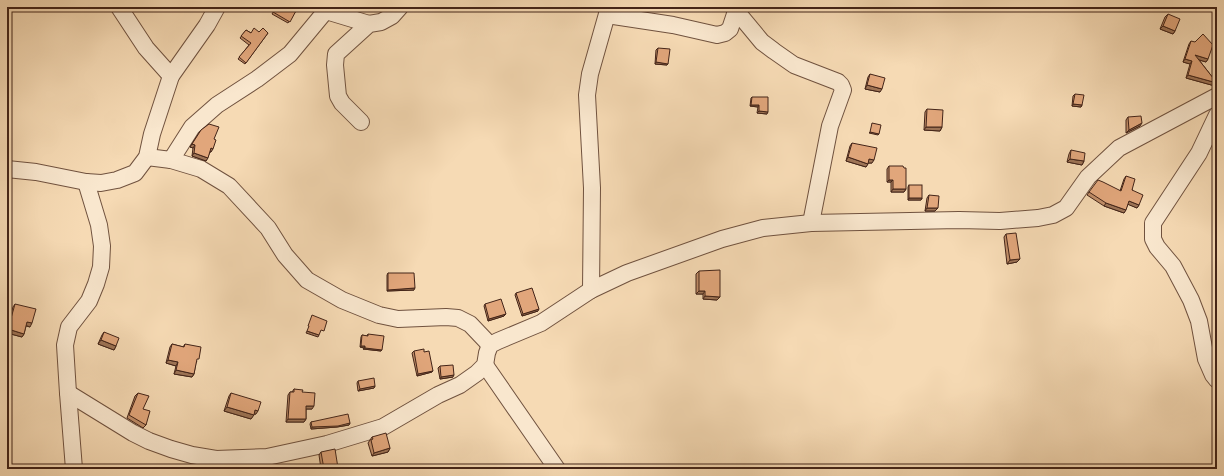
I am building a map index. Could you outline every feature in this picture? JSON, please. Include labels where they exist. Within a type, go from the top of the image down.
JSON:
[{"type":"street","points":[[119,7],[146,48],[172,76]]},
{"type":"street","points":[[7,170],[36,172],[86,182],[101,183],[117,180],[135,173],[147,157],[152,134],[172,76],[207,25],[217,7]]},
{"type":"street","points":[[172,160],[192,127],[217,105],[257,79],[290,54],[327,9],[369,24],[381,22],[392,16],[400,7]]},
{"type":"street","points":[[591,290],[592,188],[587,94],[590,74],[608,11],[717,35],[725,33],[730,29],[735,9]]},
{"type":"street","points":[[735,9],[762,42],[794,64],[838,82],[843,90],[830,126],[811,223]]},
{"type":"street","points":[[361,122],[342,103],[338,96],[334,57],[338,50],[369,24]]},
{"type":"street","points":[[68,393],[133,433],[149,441],[192,455],[216,458],[267,456],[327,444],[383,427],[438,395],[460,385],[477,373],[485,365],[490,345],[542,323],[591,290],[627,273],[722,239],[763,228],[811,223],[959,220],[1000,221],[1038,218],[1052,215],[1066,208],[1088,177],[1119,148],[1217,96]]},
{"type":"street","points":[[1217,115],[1199,153],[1153,223],[1153,239],[1157,248],[1173,266],[1191,300],[1199,321],[1206,359],[1213,375],[1217,380]]},
{"type":"street","points":[[147,157],[172,160],[201,169],[229,186],[268,228],[285,255],[307,280],[342,300],[379,315],[398,319],[458,318],[470,324],[490,345]]},
{"type":"street","points":[[74,469],[66,345],[69,327],[89,301],[96,284],[101,267],[102,246],[99,225],[86,182]]},
{"type":"street","points":[[485,365],[557,469]]},
{"type":"building","points":[[276,7],[294,7],[297,9],[290,22],[273,12]]},
{"type":"building","points":[[1168,14],[1180,19],[1175,31],[1163,26]]},
{"type":"building","points":[[254,28],[259,32],[263,28],[268,33],[246,63],[239,57],[251,43],[241,36],[246,30],[251,33]]},
{"type":"building","points":[[1203,34],[1213,45],[1208,59],[1195,55],[1217,83],[1188,75],[1192,61],[1185,59],[1191,41],[1195,42]]},
{"type":"building","points":[[658,48],[670,49],[668,64],[656,62]]},
{"type":"building","points":[[870,74],[885,78],[882,89],[867,85]]},
{"type":"building","points":[[1075,94],[1084,95],[1082,105],[1073,104]]},
{"type":"building","points":[[752,97],[768,97],[768,112],[759,111],[759,105],[751,105]]},
{"type":"building","points":[[927,109],[943,110],[942,127],[926,127]]},
{"type":"building","points":[[1141,116],[1142,123],[1129,130],[1128,117]]},
{"type":"building","points":[[872,123],[881,125],[879,134],[870,132]]},
{"type":"building","points":[[209,124],[219,127],[214,139],[216,140],[213,149],[211,148],[208,158],[194,153],[195,145],[192,144],[201,130]]},
{"type":"building","points":[[852,143],[877,148],[874,160],[869,159],[868,164],[848,157]]},
{"type":"building","points":[[1071,150],[1085,153],[1084,161],[1070,159]]},
{"type":"building","points":[[889,166],[903,166],[906,168],[906,189],[893,189],[893,180],[889,180]]},
{"type":"building","points":[[1126,176],[1135,179],[1132,190],[1143,195],[1139,205],[1129,201],[1126,210],[1106,203],[1089,192],[1098,180],[1121,191]]},
{"type":"building","points":[[909,185],[922,185],[922,198],[909,198]]},
{"type":"building","points":[[929,195],[939,196],[938,208],[927,208]]},
{"type":"building","points":[[1016,233],[1020,259],[1010,260],[1006,234]]},
{"type":"building","points":[[720,270],[720,297],[705,296],[705,291],[699,291],[699,271]]},
{"type":"building","points":[[388,273],[414,273],[415,288],[388,290]]},
{"type":"building","points":[[532,288],[539,309],[523,314],[516,293]]},
{"type":"building","points":[[501,299],[506,314],[489,319],[485,304]]},
{"type":"building","points":[[15,304],[36,309],[32,323],[27,322],[24,334],[8,329]]},
{"type":"building","points":[[312,315],[327,321],[324,331],[321,330],[319,335],[307,331]]},
{"type":"building","points":[[104,332],[119,338],[116,346],[101,340]]},
{"type":"building","points":[[368,334],[384,336],[382,350],[365,348],[365,346],[361,346],[362,335],[368,336]]},
{"type":"building","points":[[172,344],[184,347],[185,344],[201,347],[194,374],[176,370],[178,362],[168,360]]},
{"type":"building","points":[[424,349],[424,352],[429,351],[433,371],[418,374],[414,351]]},
{"type":"building","points":[[453,365],[454,375],[441,377],[440,366]]},
{"type":"building","points":[[374,378],[375,386],[360,389],[358,381]]},
{"type":"building","points":[[294,389],[303,390],[302,392],[315,393],[314,406],[306,406],[306,419],[288,419],[290,392],[294,392]]},
{"type":"building","points":[[138,393],[149,396],[143,409],[150,411],[146,425],[129,415]]},
{"type":"building","points":[[231,393],[261,402],[258,411],[255,410],[254,415],[227,407]]},
{"type":"building","points":[[348,414],[350,423],[338,426],[312,427],[311,422]]},
{"type":"building","points":[[386,433],[390,448],[374,453],[371,440],[373,439],[372,437]]},
{"type":"building","points":[[335,449],[338,468],[324,469],[321,452]]},
{"type":"building","points":[[272,465],[272,469],[260,469],[260,467]]}]
